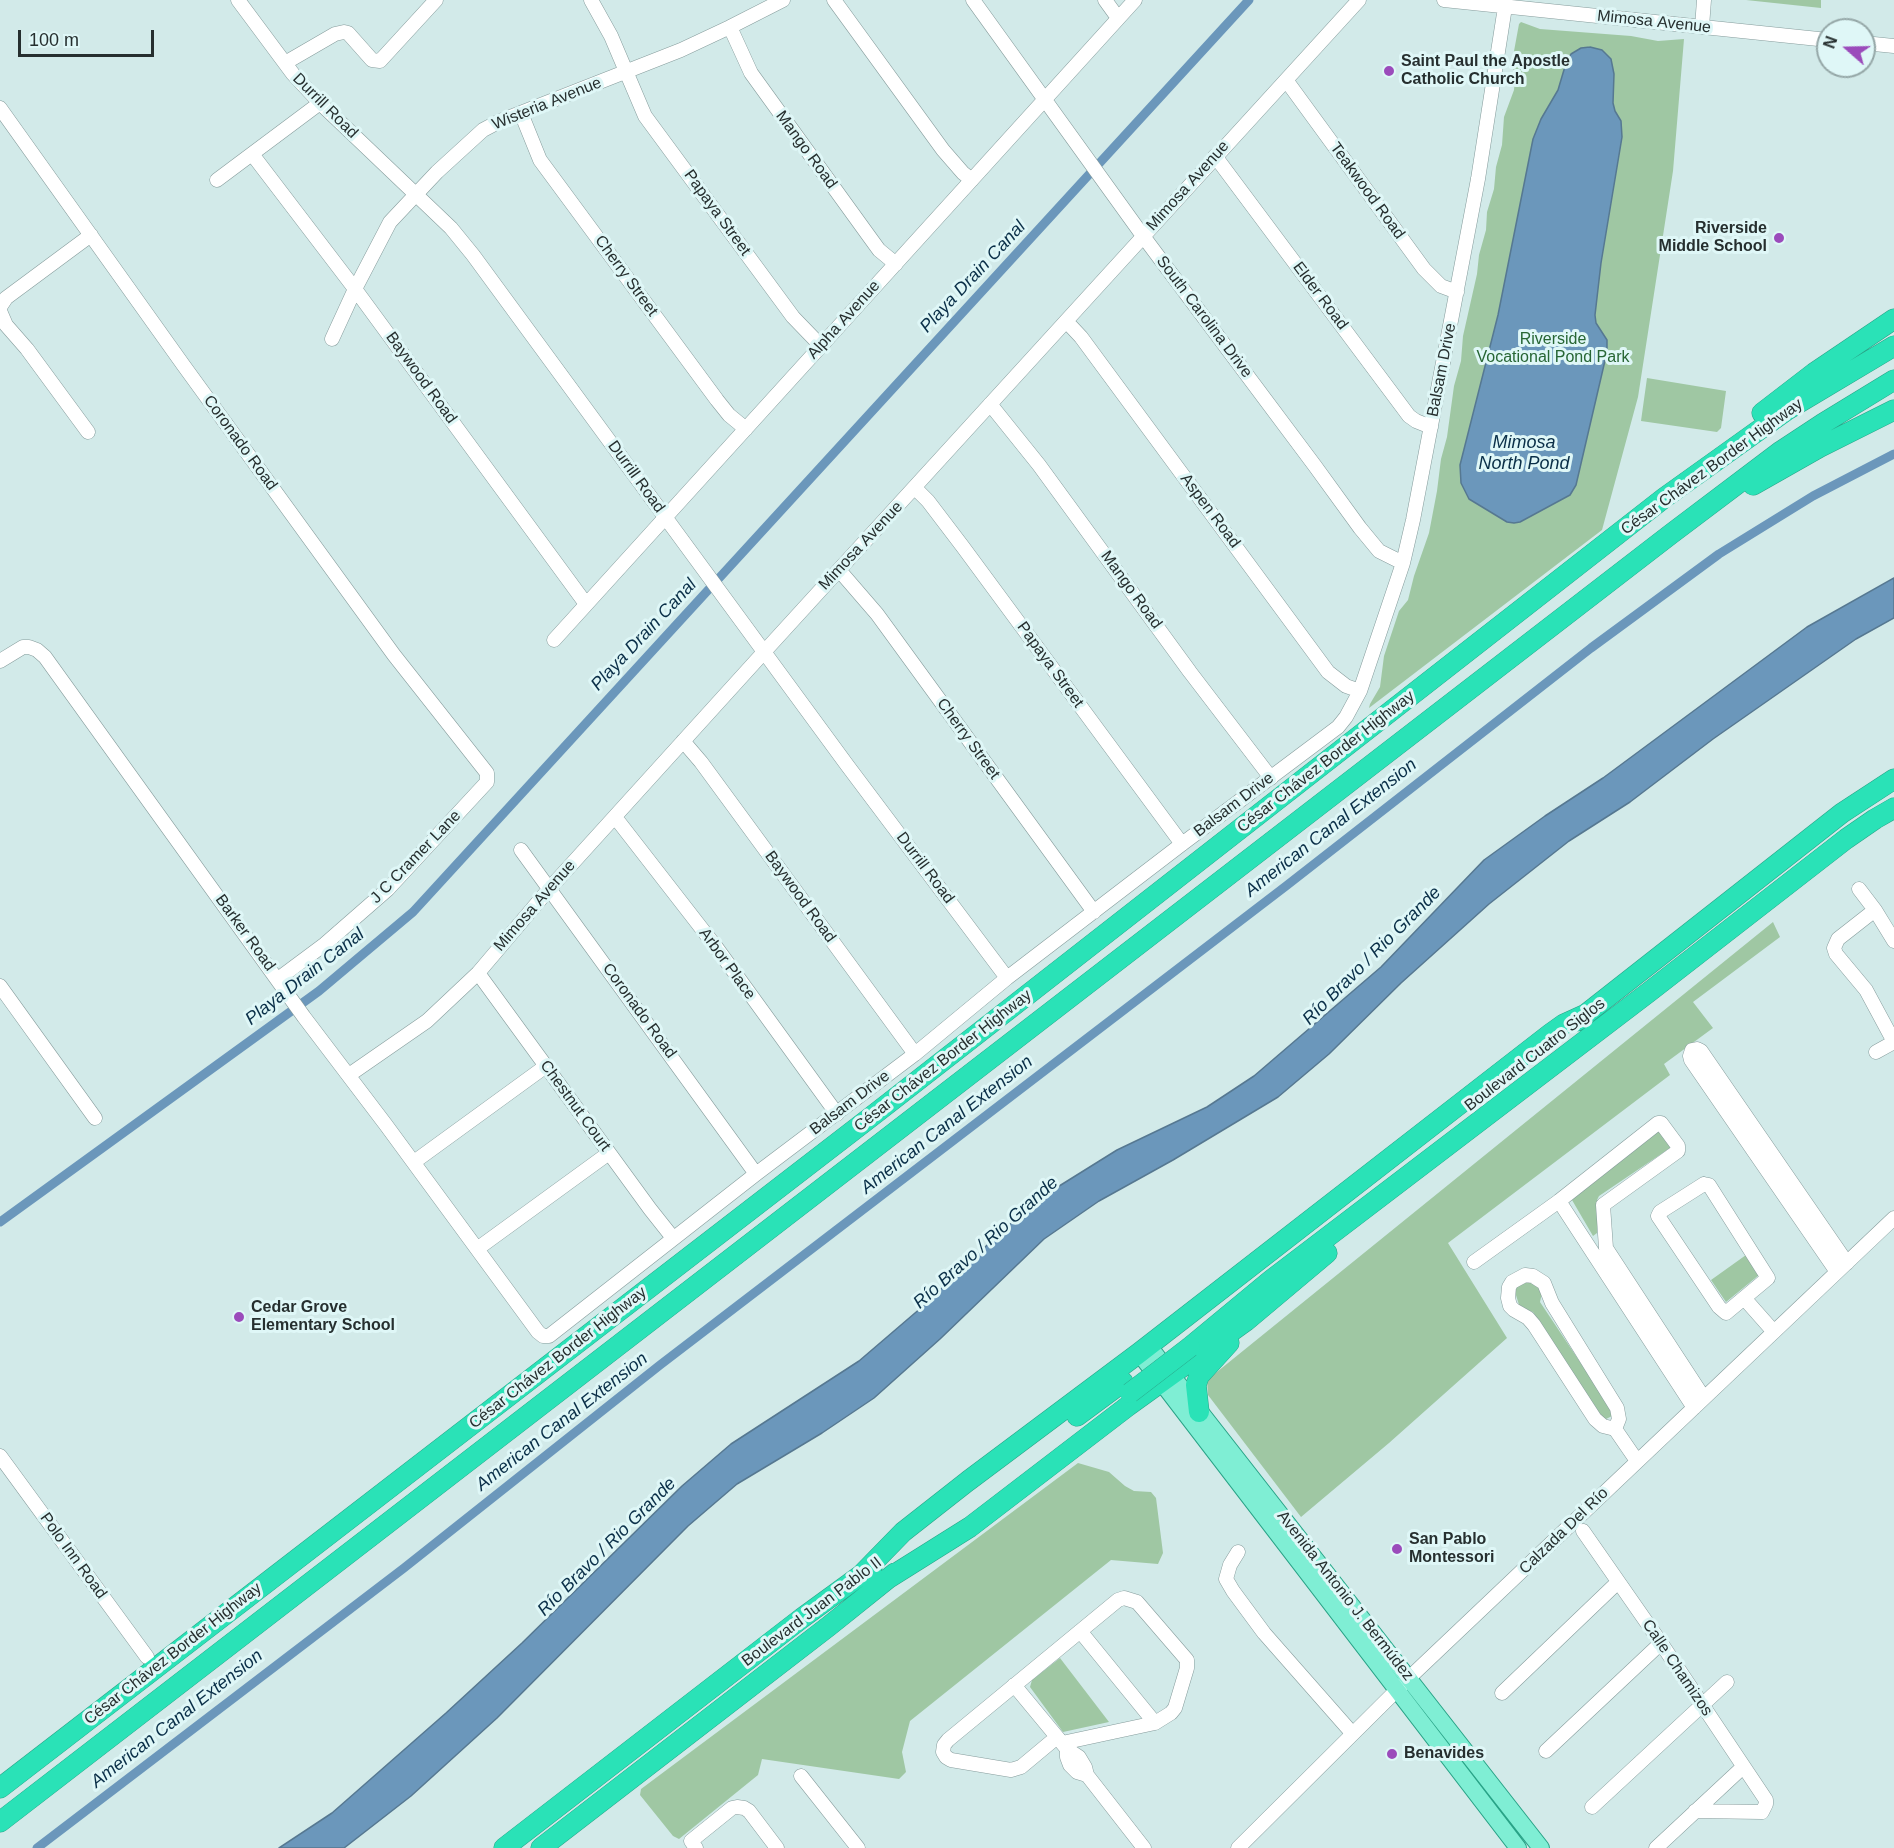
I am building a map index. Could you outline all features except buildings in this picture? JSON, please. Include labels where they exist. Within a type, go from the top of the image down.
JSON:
[{"type":"highway","points":[[1664,498],[1705,459],[1787,393],[1894,319]]},
{"type":"highway","name":"César Chávez Border Highway","points":[[0,1788],[866,1121],[1664,498],[1787,410],[1894,346]]},
{"type":"highway","name":"César Chávez Border Highway","points":[[0,1822],[1780,451],[1894,380]]},
{"type":"highway","points":[[1671,534],[1820,447],[1894,410]]},
{"type":"highway","name":"Boulevard Cuatro Siglos","points":[[1187,1340],[1364,1200],[1586,1014],[1842,813],[1894,779]]},
{"type":"highway","name":"Boulevard Cuatro Siglos","points":[[1364,1200],[1481,1120],[1846,839],[1894,808]]},
{"type":"highway","points":[[884,1581],[970,1527],[1125,1388],[1187,1340],[1550,1034],[1564,1024],[1586,1014]]},
{"type":"highway","points":[[1199,1412],[1196,1394],[1199,1376],[1246,1321],[1334,1247],[1445,1159],[1481,1120]]},
{"type":"highway","points":[[1125,1388],[1143,1349],[1187,1340],[1246,1321]]},
{"type":"highway","points":[[862,1574],[903,1532],[1125,1388],[1166,1378],[1187,1340]]},
{"type":"highway","name":"Boulevard Juan Pablo II","points":[[504,1848],[802,1618],[944,1514],[1125,1388]]},
{"type":"highway","name":"Boulevard Juan Pablo II","points":[[541,1848],[829,1626],[1125,1388]]},
{"type":"main road","name":"Avenida Antonio J. Bermúdez","points":[[1143,1349],[1397,1690],[1518,1848]]},
{"type":"main road","name":"Avenida Antonio J. Bermúdez","points":[[1166,1378],[1199,1412],[1541,1848]]},
{"type":"street","name":"Durrill Road","points":[[238,0],[285,63],[320,103],[451,228],[474,255],[721,595],[1007,978]]},
{"type":"street","points":[[285,63],[335,34],[344,32],[348,33],[372,60],[380,62],[436,0]]},
{"type":"street","name":"Papaya Street","points":[[591,0],[611,36],[645,117],[793,317],[821,346]]},
{"type":"street","name":"Wisteria Avenue","points":[[332,339],[355,288],[390,222],[476,135],[500,121],[681,50],[783,0]]},
{"type":"street","points":[[834,0],[943,150],[972,180]]},
{"type":"street","name":"South Carolina Drive","points":[[973,0],[1143,236],[1360,528],[1379,552],[1403,563]]},
{"type":"street","points":[[1105,0],[1118,18]]},
{"type":"street","name":"Alpha Avenue","points":[[554,640],[1135,0]]},
{"type":"street","name":"Mimosa Avenue","points":[[349,1076],[427,1021],[477,972],[683,741],[1359,0]]},
{"type":"street","name":"Mimosa Avenue","points":[[1444,0],[1816,39]]},
{"type":"street","points":[[1702,27],[1704,0]]},
{"type":"street","name":"Balsam Drive","points":[[543,1335],[549,1336],[756,1174],[915,1054],[1007,978],[1338,727],[1353,708],[1403,563],[1415,510],[1478,179],[1505,7]]},
{"type":"street","name":"Mango Road","points":[[730,27],[751,74],[879,250],[896,264]]},
{"type":"street","points":[[1876,44],[1894,46]]},
{"type":"street","name":"Teakwood Road","points":[[1286,80],[1424,269],[1441,286],[1457,292]]},
{"type":"street","points":[[217,180],[320,103]]},
{"type":"street","name":"Coronado Road","points":[[0,108],[394,655],[487,773]]},
{"type":"street","name":"Cherry Street","points":[[521,113],[540,160],[729,416],[746,429]]},
{"type":"street","name":"Baywood Road","points":[[252,154],[355,288],[586,604]]},
{"type":"street","name":"Elder Road","points":[[1215,156],[1409,416],[1431,427]]},
{"type":"street","points":[[88,432],[27,349],[6,325],[0,309],[6,298],[91,235]]},
{"type":"street","name":"Aspen Road","points":[[1066,321],[1088,346],[1328,672],[1346,686],[1360,691]]},
{"type":"street","name":"Mango Road","points":[[990,404],[1039,465],[1190,672],[1271,778]]},
{"type":"street","name":"Papaya Street","points":[[915,488],[928,501],[963,547],[1182,844]]},
{"type":"street","name":"Cherry Street","points":[[839,570],[877,614],[1094,912]]},
{"type":"street","name":"Barker Road","points":[[0,662],[23,647],[37,650],[45,657],[304,1017],[414,1162],[538,1332],[543,1335]]},
{"type":"street","name":"Baywood Road","points":[[683,741],[915,1054]]},
{"type":"street","name":"J C Cramer Lane","points":[[278,979],[325,944],[388,889],[487,782],[487,773]]},
{"type":"street","name":"Arbor Place","points":[[615,817],[716,947],[837,1114]]},
{"type":"street","name":"Coronado Road","points":[[521,850],[756,1174]]},
{"type":"street","points":[[1859,889],[1894,941]]},
{"type":"street","points":[[1875,910],[1838,939],[1834,948],[1836,954],[1866,990],[1894,1042],[1876,1052]]},
{"type":"street","name":"Chestnut Court","points":[[477,972],[673,1238]]},
{"type":"street","points":[[0,986],[95,1118]]},
{"type":"street","points":[[414,1162],[546,1066]]},
{"type":"street","points":[[1733,1109],[1842,1267]]},
{"type":"street","points":[[1474,1262],[1658,1123],[1662,1123],[1678,1146],[1678,1151],[1603,1205],[1600,1251],[1694,1408]]},
{"type":"street","points":[[477,1249],[609,1154]]},
{"type":"street","points":[[1704,1184],[1709,1185],[1768,1277],[1768,1280],[1744,1298],[1727,1312],[1723,1312],[1658,1218],[1659,1213],[1704,1184]]},
{"type":"street","points":[[1558,1200],[1600,1251],[1704,1398]]},
{"type":"street","name":"Calzada Del Río","points":[[1239,1848],[1409,1678],[1894,1218]]},
{"type":"street","points":[[1616,1429],[1619,1419],[1617,1408],[1552,1304],[1544,1283],[1529,1275],[1518,1278],[1509,1287],[1510,1306],[1534,1325],[1595,1419],[1603,1426],[1616,1429],[1637,1461]]},
{"type":"street","points":[[1744,1298],[1774,1332]]},
{"type":"street","name":"Polo Inn Road","points":[[0,1456],[147,1657]]},
{"type":"street","name":"Calle Chamizos","points":[[1583,1531],[1766,1800],[1766,1807],[1762,1812],[1695,1811]]},
{"type":"street","points":[[1238,1552],[1230,1565],[1226,1579],[1233,1591],[1264,1633],[1352,1733]]},
{"type":"street","points":[[1502,1693],[1618,1582]]},
{"type":"street","points":[[1124,1598],[1137,1602],[1186,1658],[1187,1668],[1175,1708],[1171,1713],[1155,1723],[1062,1743],[1011,1770],[951,1760],[946,1757],[943,1752],[946,1742],[1080,1631],[1118,1600],[1124,1598]]},
{"type":"street","points":[[1080,1631],[1155,1723]]},
{"type":"street","points":[[1546,1751],[1661,1643]]},
{"type":"street","points":[[1592,1808],[1727,1682]]},
{"type":"street","points":[[1014,1685],[1062,1743],[1073,1769],[1087,1775],[1144,1848]]},
{"type":"street","points":[[1661,1846],[1743,1767]]},
{"type":"street","points":[[801,1776],[858,1848]]},
{"type":"street","points":[[693,1844],[732,1808],[741,1807],[748,1811],[777,1848]]},
{"type":"green space","points":[[1746,0],[1821,0],[1821,8]]},
{"type":"green space","name":"Riverside Vocational Pond Park","points":[[1521,22],[1540,29],[1631,36],[1658,41],[1684,39],[1673,171],[1638,397],[1602,530],[1369,708],[1380,687],[1384,656],[1399,611],[1408,600],[1429,533],[1454,386],[1461,361],[1463,336],[1502,145],[1504,117],[1514,90],[1512,62]]},
{"type":"green space","points":[[1647,378],[1726,391],[1721,428],[1717,432],[1641,421]]},
{"type":"green space","points":[[1773,922],[1780,937],[1693,1002],[1713,1028],[1664,1064],[1670,1075],[1448,1243],[1507,1338],[1389,1443],[1301,1517],[1208,1395],[1207,1380]]},
{"type":"green space","points":[[1661,1131],[1671,1144],[1670,1148],[1599,1196],[1597,1233],[1593,1236],[1572,1200],[1574,1193]]},
{"type":"green space","points":[[1746,1255],[1759,1275],[1726,1302],[1711,1280]]},
{"type":"green space","points":[[1526,1280],[1538,1282],[1542,1293],[1540,1302],[1612,1410],[1612,1416],[1606,1419],[1601,1417],[1533,1312],[1520,1308],[1515,1292],[1518,1284]]},
{"type":"green space","points":[[1078,1463],[1109,1472],[1134,1491],[1151,1492],[1156,1498],[1163,1553],[1158,1564],[1111,1560],[910,1721],[902,1752],[906,1772],[899,1779],[762,1759],[758,1775],[679,1839],[673,1836],[640,1795],[641,1789]]},
{"type":"green space","points":[[1060,1658],[1109,1722],[1063,1732],[1030,1687],[1032,1680]]},
{"type":"water","name":"Mimosa North Pond","points":[[1590,47],[1602,50],[1611,59],[1614,74],[1613,103],[1621,121],[1622,137],[1601,263],[1595,315],[1596,323],[1607,340],[1607,352],[1576,485],[1570,495],[1520,522],[1507,522],[1469,499],[1461,483],[1460,465],[1498,315],[1533,139],[1541,119],[1558,90],[1571,54],[1581,48]]},
{"type":"water","points":[[1894,578],[1894,618],[1856,639],[1713,739],[1630,802],[1569,841],[1489,904],[1401,983],[1329,1054],[1278,1097],[1099,1201],[1044,1239],[940,1339],[874,1398],[822,1433],[737,1484],[688,1526],[497,1718],[411,1796],[344,1848],[279,1848],[332,1813],[446,1713],[522,1643],[682,1486],[731,1444],[859,1361],[922,1307],[1005,1228],[1056,1188],[1117,1150],[1207,1107],[1254,1076],[1381,967],[1484,860],[1603,778],[1807,627]]},
{"type":"waterway","name":"Playa Drain Canal","points":[[0,1222],[319,991],[413,912],[1249,0]]},
{"type":"waterway","name":"American Canal Extension","points":[[37,1848],[404,1568],[660,1365],[1286,886],[1591,648],[1719,554],[1813,496],[1894,454]]},
{"type":"place","name":"Saint Paul the Apostle Catholic Church","points":[[1389,71]]},
{"type":"place","name":"Riverside Middle School","points":[[1779,238]]},
{"type":"place","name":"Cedar Grove Elementary School","points":[[239,1317]]},
{"type":"place","name":"San Pablo Montessori","points":[[1397,1549]]},
{"type":"place","name":"Benavides","points":[[1392,1754]]},
{"type":"water label","name":"Río Bravo / Rio Grande","points":[[1372,956]]},
{"type":"water label","name":"Río Bravo / Rio Grande","points":[[986,1243]]},
{"type":"water label","name":"Río Bravo / Rio Grande","points":[[607,1547]]}]
